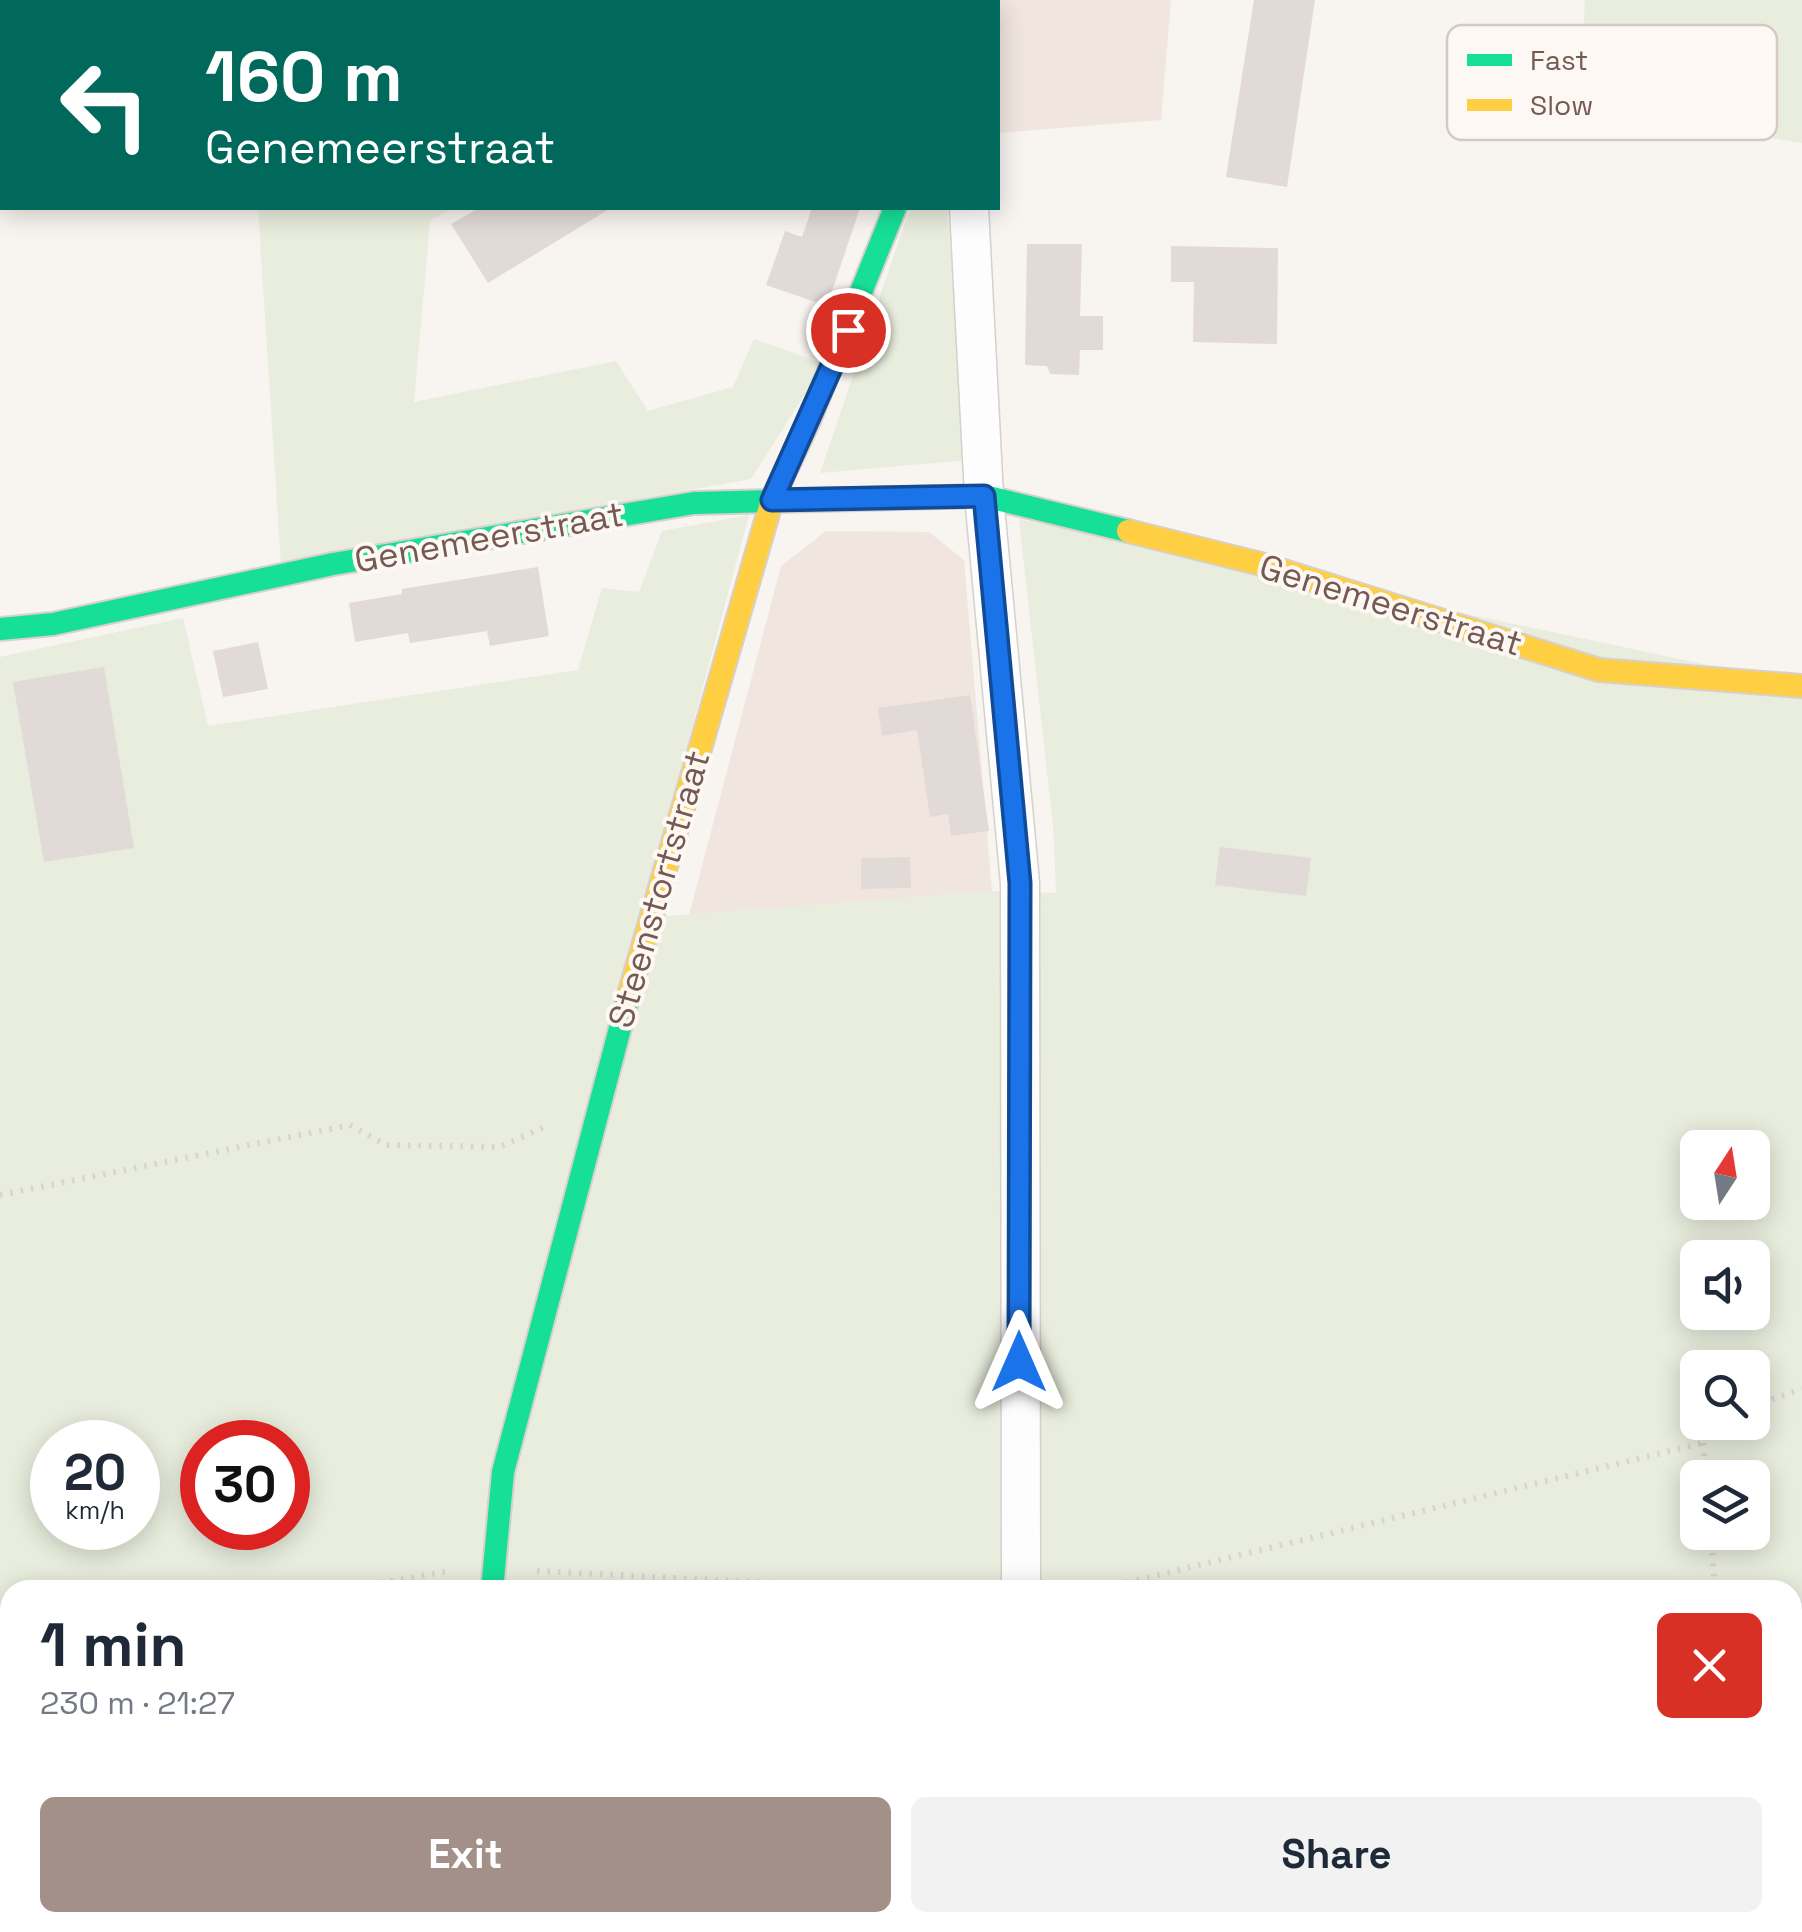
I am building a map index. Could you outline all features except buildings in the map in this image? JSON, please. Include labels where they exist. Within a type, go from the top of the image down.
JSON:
[{"type":"street","name":"Steenstortstraat","points":[[492,1580],[504,1472],[593,1119],[772,500],[836,361],[895,210]]},
{"type":"street","points":[[969,210],[984,496],[1020,883],[1020,1580]]},
{"type":"street","name":"Genemeerstraat","points":[[0,629],[53,624],[333,564],[694,502],[984,496],[1265,564],[1599,670],[1802,686]]},
{"type":"path","points":[[0,1195],[350,1124],[386,1145],[499,1146],[552,1123],[593,1119]]},
{"type":"path","points":[[1770,1400],[1802,1390]]},
{"type":"path","points":[[1704,1440],[1704,1460]]},
{"type":"path","points":[[1137,1580],[1703,1443]]},
{"type":"path","points":[[1713,1550],[1715,1580]]},
{"type":"path","points":[[390,1580],[425,1573],[492,1580]]},
{"type":"shaded area","points":[[1000,0],[1171,0],[1161,120],[1000,133]]},
{"type":"shaded area","points":[[826,531],[929,532],[964,560],[992,891],[689,915],[781,566]]},
{"type":"green space","points":[[1585,0],[1802,0],[1802,143],[1777,139],[1777,25],[1584,25]]},
{"type":"green space","points":[[258,210],[449,210],[430,221],[414,402],[616,361],[648,411],[733,387],[754,339],[824,364],[751,479],[281,564]]},
{"type":"green space","points":[[909,210],[947,210],[968,460],[820,473]]},
{"type":"green space","points":[[749,515],[641,918],[992,891],[1056,893],[1053,825],[1019,519],[1802,685],[1802,1580],[0,1580],[0,657],[183,618],[208,726],[578,670],[602,588],[639,592],[662,531]]},
{"type":"traffic: fast","points":[[810,418],[894,210]]},
{"type":"traffic: fast","points":[[0,629],[53,624],[333,564],[694,503],[984,496],[1128,531]]},
{"type":"traffic: fast","points":[[493,1580],[503,1472],[628,998]]},
{"type":"traffic: slow","points":[[628,998],[772,500],[810,418]]},
{"type":"traffic: slow","points":[[1128,531],[1265,565],[1599,670],[1802,686]]},
{"type":"route","points":[[848,330],[772,500],[984,496],[1020,883],[1019,1362]]}]
